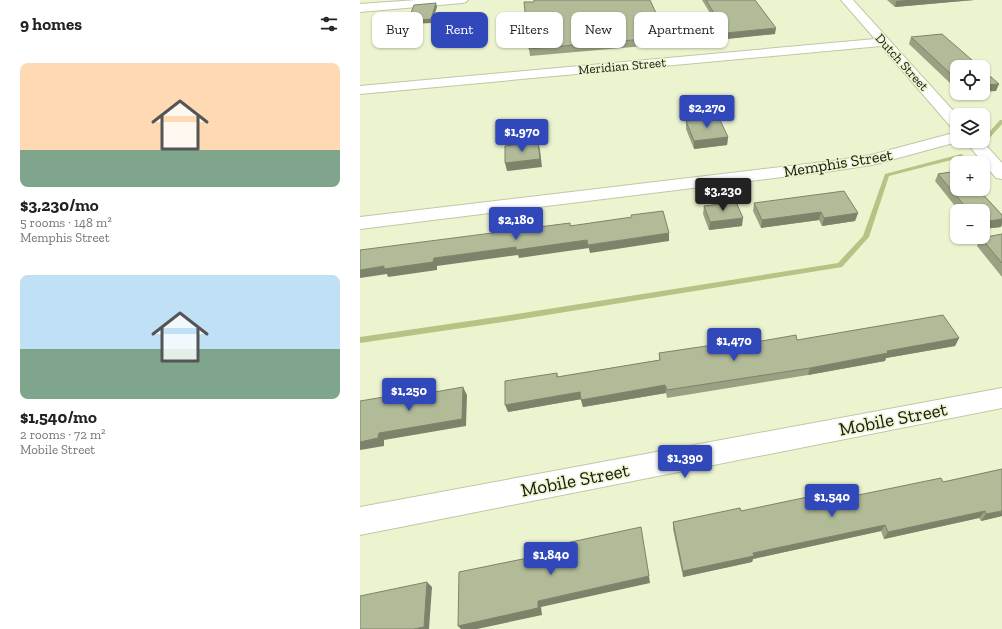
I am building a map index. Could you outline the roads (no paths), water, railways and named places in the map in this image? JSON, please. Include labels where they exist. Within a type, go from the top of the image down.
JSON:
[{"type":"street","points":[[360,8],[387,3],[462,0]]},
{"type":"street","name":"Dutch Street","points":[[847,0],[950,116]]},
{"type":"street","name":"Meridian Street","points":[[360,90],[883,42]]},
{"type":"street","name":"Memphis Street","points":[[360,223],[832,166],[872,160],[950,139]]},
{"type":"street","points":[[979,148],[1002,174]]},
{"type":"street","name":"Mobile Street","points":[[360,521],[1002,398]]},
{"type":"waterway","points":[[990,134],[1002,121]]},
{"type":"waterway","points":[[360,340],[510,318],[840,265],[866,237],[887,175],[950,159]]}]
